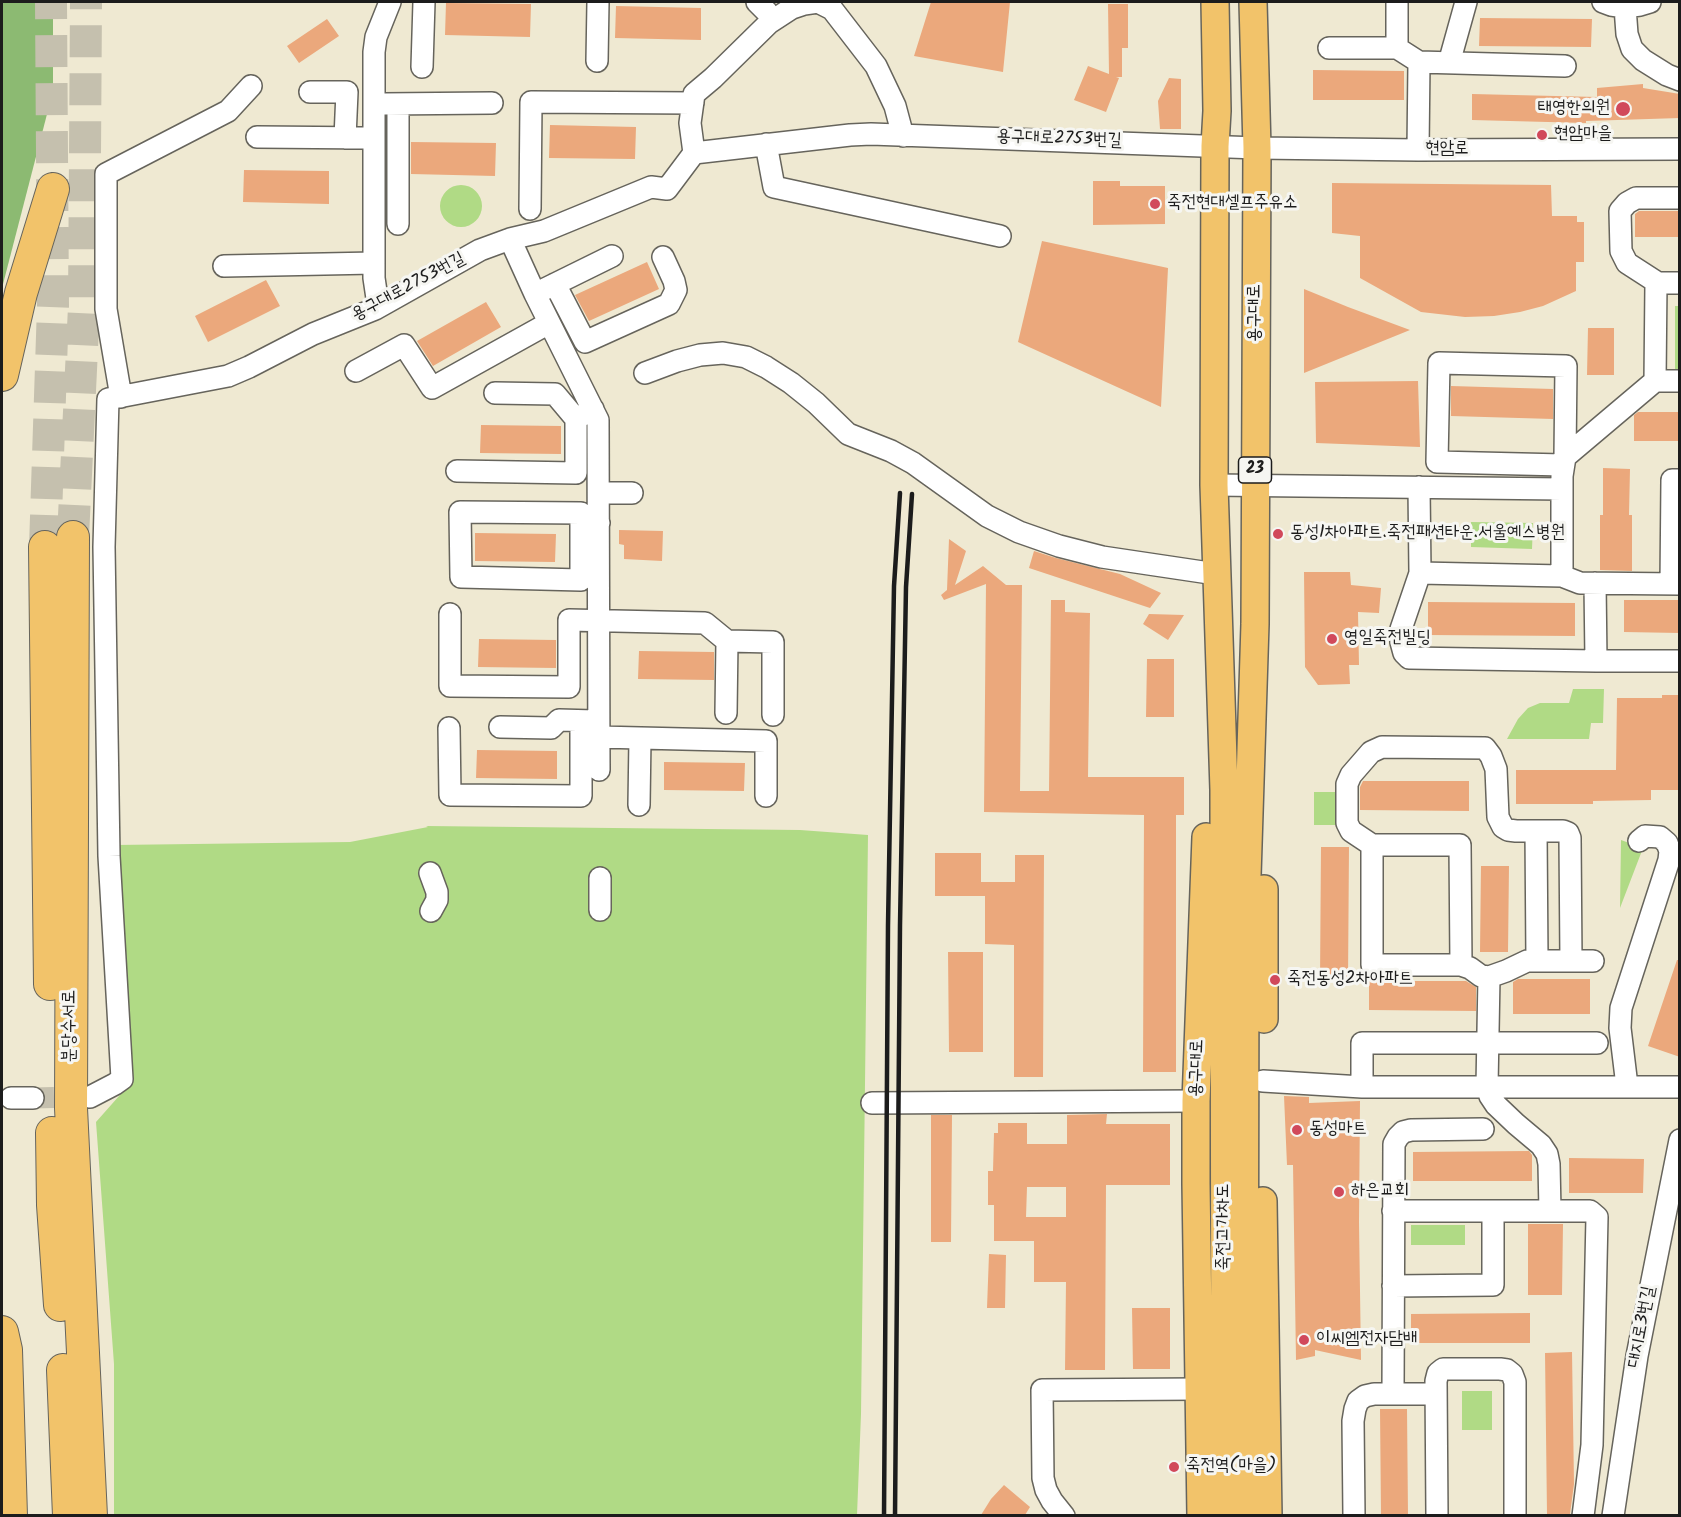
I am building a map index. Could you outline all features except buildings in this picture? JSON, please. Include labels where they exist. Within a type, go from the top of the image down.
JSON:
[{"type":"highway","points":[[2,375],[21,293],[53,189]]},
{"type":"highway","name":"분당수서로","points":[[69,1515],[53,1205],[59,542],[71,1108],[91,1515]]},
{"type":"highway","points":[[2,1332],[6,1350],[11,1515]]},
{"type":"main road","name":"용구대로","points":[[1215,2],[1214,485],[1224,790],[1234,938]]},
{"type":"main road","name":"용구대로","points":[[1253,2],[1257,148],[1255,624],[1263,792],[1265,939],[1262,1131],[1268,1515]]},
{"type":"main road","name":"용구대로","points":[[1201,1515],[1196,1101],[1208,790],[1219,621]]},
{"type":"main road","name":"용구대로","points":[[1234,938],[1255,624]]},
{"type":"main road","name":"죽전고가차도","points":[[1225,1515],[1234,938]]},
{"type":"main road","name":"죽전고가차도","points":[[1234,938],[1244,1515]]},
{"type":"street","points":[[375,309],[378,305],[374,285],[374,52],[376,37],[390,2]]},
{"type":"street","points":[[422,67],[424,2]]},
{"type":"street","points":[[597,61],[598,2]]},
{"type":"street","points":[[694,153],[690,123],[694,94],[769,23],[792,8],[818,2],[832,9],[876,66],[895,106],[903,136]]},
{"type":"street","points":[[1397,2],[1397,48]]},
{"type":"street","points":[[1449,63],[1466,2]]},
{"type":"street","points":[[1603,2],[1624,6],[1650,2]]},
{"type":"street","points":[[1624,6],[1627,34],[1632,49],[1643,60],[1680,80]]},
{"type":"street","points":[[1329,48],[1397,48],[1419,62],[1565,66]]},
{"type":"street","points":[[1418,150],[1419,62]]},
{"type":"street","points":[[90,1097],[122,1079],[109,844],[104,547],[114,398],[106,309],[106,174],[228,111],[251,86]]},
{"type":"street","points":[[310,92],[347,92],[345,138]]},
{"type":"street","points":[[530,209],[531,102],[693,103]]},
{"type":"street","points":[[374,105],[492,103]]},
{"type":"street","points":[[398,104],[398,224]]},
{"type":"street","name":"용구대로2753번길","points":[[114,398],[228,376],[313,334],[375,309],[480,250],[510,239],[543,231],[651,187],[667,189],[694,153],[871,134],[1215,146]]},
{"type":"street","points":[[256,137],[374,138]]},
{"type":"street","points":[[766,144],[774,187],[1000,236]]},
{"type":"street","name":"현암로","points":[[1215,146],[1418,150],[1680,149]]},
{"type":"street","points":[[1680,198],[1636,198],[1620,211],[1621,252],[1627,263],[1658,282],[1680,283]]},
{"type":"street","points":[[457,471],[576,473],[585,414],[549,323],[510,239]]},
{"type":"street","points":[[535,294],[612,256]]},
{"type":"street","points":[[555,284],[585,342],[669,304],[676,290],[663,257]]},
{"type":"street","points":[[224,266],[374,263]]},
{"type":"street","points":[[1655,381],[1658,282]]},
{"type":"street","points":[[356,371],[404,345],[432,388],[549,323]]},
{"type":"street","points":[[645,373],[677,360],[700,356],[723,353],[746,357],[791,383],[848,434],[891,451],[913,463],[987,516],[1019,532],[1059,546],[1102,557],[1216,574]]},
{"type":"street","points":[[1562,576],[1562,489],[1564,461],[1566,366],[1439,363],[1437,462],[1564,461],[1655,381],[1680,381]]},
{"type":"street","points":[[449,728],[450,795],[581,796],[593,726],[599,621],[590,523],[581,513],[460,512],[461,578],[581,580],[590,523],[599,493],[598,420],[555,394],[495,393]]},
{"type":"street","points":[[1420,573],[1562,576],[1580,583],[1675,584],[1672,480],[1680,480]]},
{"type":"street","points":[[1214,485],[1562,489]]},
{"type":"street","points":[[1419,487],[1420,573],[1401,628],[1401,642],[1404,653],[1409,658],[1680,661]]},
{"type":"street","points":[[599,493],[632,493]]},
{"type":"street","points":[[1595,583],[1596,661]]},
{"type":"street","points":[[450,614],[450,686],[569,687],[569,620],[705,623],[727,641],[773,642],[773,715]]},
{"type":"street","points":[[726,713],[727,641]]},
{"type":"street","points":[[500,727],[551,728],[559,720],[640,738],[766,741],[766,796]]},
{"type":"street","points":[[593,726],[599,770]]},
{"type":"street","points":[[639,805],[640,738]]},
{"type":"street","points":[[1461,965],[1460,845],[1372,845],[1351,831],[1347,823],[1347,784],[1351,775],[1371,752],[1382,747],[1485,748],[1496,769],[1499,822],[1508,830],[1568,833],[1570,838],[1571,961]]},
{"type":"street","points":[[1536,831],[1537,961]]},
{"type":"street","points":[[1627,1086],[1620,1028],[1621,1008],[1670,851],[1660,837],[1645,836],[1639,841]]},
{"type":"street","points":[[1372,845],[1372,965],[1461,965],[1481,976],[1489,977],[1520,963],[1593,961]]},
{"type":"street","points":[[430,873],[437,892],[437,900],[431,911]]},
{"type":"street","points":[[600,878],[600,910]]},
{"type":"street","points":[[1489,977],[1487,1086],[1496,1105],[1541,1145],[1547,1154],[1550,1164],[1550,1211]]},
{"type":"street","points":[[1362,1087],[1362,1043],[1597,1042]]},
{"type":"street","points":[[1263,1081],[1362,1087],[1680,1087]]},
{"type":"street","points":[[11,1098],[33,1098]]},
{"type":"street","points":[[872,1103],[1196,1101]]},
{"type":"street","points":[[1393,1393],[1394,1144],[1403,1132],[1411,1130],[1483,1129]]},
{"type":"street","name":"대지로3번길","points":[[1612,1515],[1637,1356],[1680,1140]]},
{"type":"street","points":[[1393,1211],[1590,1211],[1597,1217],[1592,1445],[1583,1515]]},
{"type":"street","points":[[1393,1286],[1493,1286],[1493,1211]]},
{"type":"street","points":[[1437,1515],[1436,1394],[1438,1373],[1443,1369],[1500,1369],[1512,1374],[1515,1382],[1515,1515]]},
{"type":"street","points":[[1064,1515],[1052,1501],[1043,1478],[1042,1390],[1199,1389]]},
{"type":"street","points":[[1354,1515],[1353,1421],[1358,1401],[1374,1394],[1436,1394]]},
{"type":"green space","points":[[2,2],[53,2],[53,91],[2,288]]},
{"type":"green space","points":[[461,185],[476,191],[482,206],[476,221],[461,227],[446,221],[440,206],[446,191]]},
{"type":"green space","points":[[1675,306],[1679,306],[1679,372],[1675,371]]},
{"type":"green space","points":[[1471,522],[1533,523],[1532,549],[1471,547]]},
{"type":"green space","points":[[1573,689],[1604,689],[1603,723],[1591,723],[1589,739],[1507,739],[1518,719],[1528,708],[1540,703],[1569,703]]},
{"type":"green space","points":[[1314,792],[1339,792],[1339,825],[1314,825]]},
{"type":"green space","points":[[426,826],[800,830],[868,835],[861,1414],[857,1515],[114,1515],[114,1364],[96,1122],[127,1087],[115,845],[350,842],[428,827]]},
{"type":"green space","points":[[1621,840],[1643,848],[1620,908]]},
{"type":"green space","points":[[1411,1225],[1465,1225],[1465,1245],[1411,1245]]},
{"type":"green space","points":[[1462,1391],[1492,1391],[1492,1430],[1462,1430]]},
{"type":"tunnel","points":[[45,547],[53,306],[51,2]]},
{"type":"tunnel","points":[[73,537],[84,307],[86,2]]},
{"type":"tunnel","points":[[33,1098],[84,1097]]},
{"type":"railway","points":[[884,1516],[888,925],[894,586],[900,493]]},
{"type":"railway","points":[[895,1516],[900,925],[906,587],[912,494]]},
{"type":"place","name":"태영한의원","points":[[1623,109]]},
{"type":"place","name":"현암마을","points":[[1542,135]]},
{"type":"place","name":"죽전현대셀프주유소","points":[[1155,204]]},
{"type":"place","name":"동성1차아파트.죽전패션타운.서울예스병원","points":[[1278,534]]},
{"type":"place","name":"영일죽전빌딩","points":[[1332,639]]},
{"type":"place","name":"죽전동성2차아파트","points":[[1275,980]]},
{"type":"place","name":"동성마트","points":[[1297,1130]]},
{"type":"place","name":"하은교회","points":[[1339,1192]]},
{"type":"place","name":"이씨엠전자담배","points":[[1304,1340]]},
{"type":"place","name":"죽전역(마을)","points":[[1174,1467]]}]
